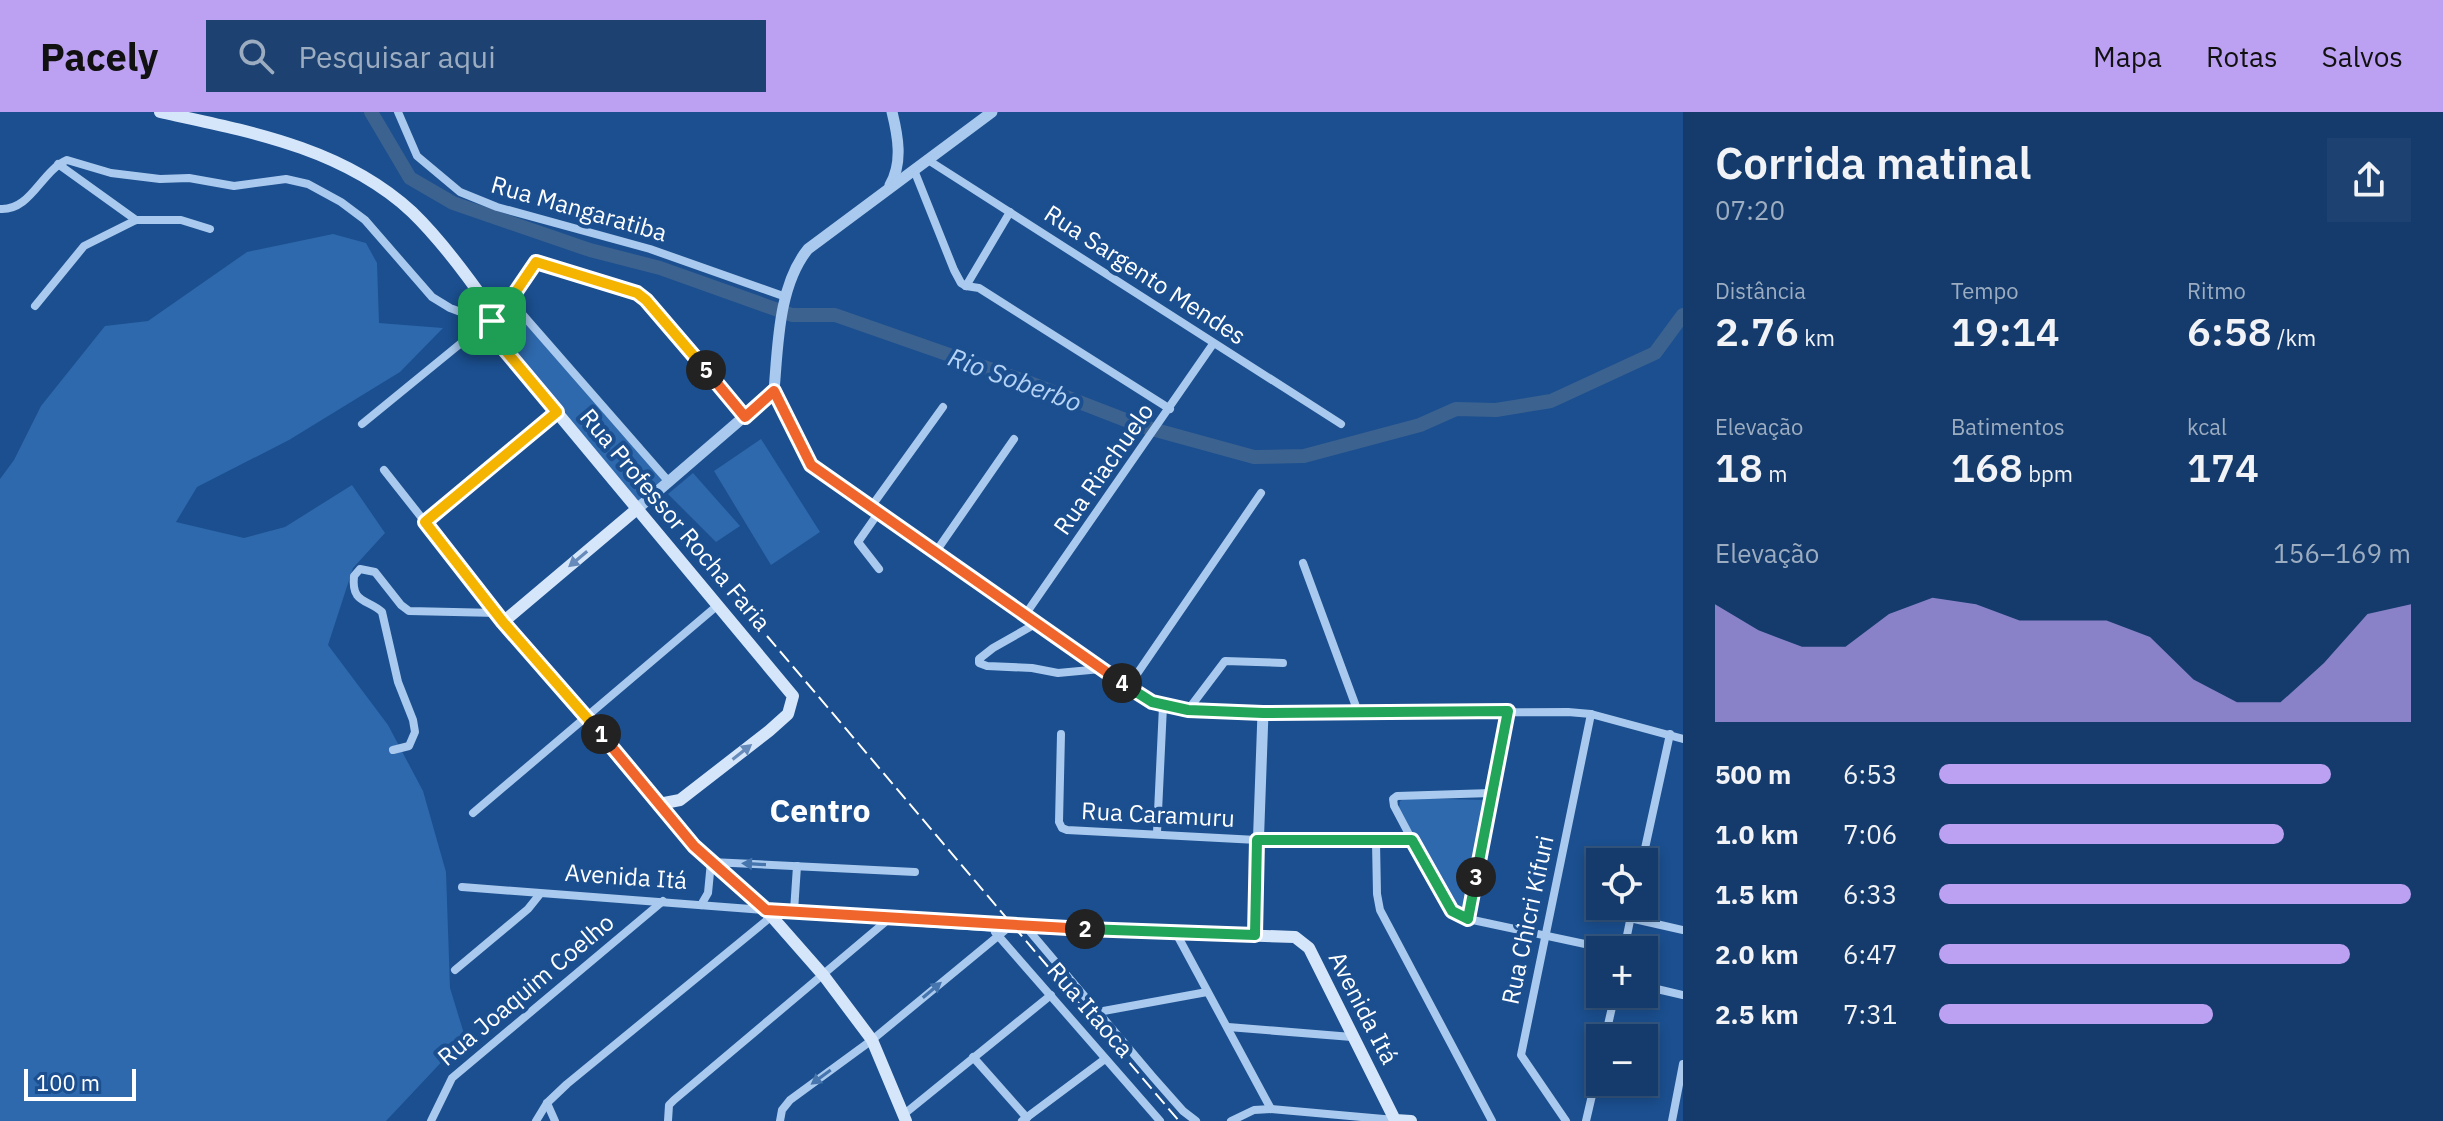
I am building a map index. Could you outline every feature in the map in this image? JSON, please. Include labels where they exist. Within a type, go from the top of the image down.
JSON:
[{"type":"main road","points":[[160,112],[294,144],[375,185],[428,229],[489,307],[492,315],[486,329]]},
{"type":"main road","name":"Rua Professor Rocha Faria","points":[[486,329],[793,696],[791,709],[781,721],[680,800]]},
{"type":"main road","points":[[637,509],[501,618],[671,818],[711,862],[769,913],[824,976],[872,1040],[905,1118]]},
{"type":"main road","points":[[659,804],[680,800]]},
{"type":"main road","points":[[671,818],[680,800]]},
{"type":"main road","name":"Avenida Itá","points":[[769,913],[794,911],[1010,927],[1285,935],[1302,941],[1309,948],[1395,1120]]},
{"type":"main road","points":[[1395,1120],[1411,1121]]},
{"type":"street","name":"Rua Mangaratiba","points":[[398,112],[417,156],[460,192],[497,207],[650,249],[786,302]]},
{"type":"street","points":[[892,112],[900,176]]},
{"type":"street","points":[[992,112],[914,170],[900,176],[808,249],[795,270],[781,327],[774,391],[811,465],[1101,669],[1163,706],[1263,713],[1508,711],[1591,714],[1683,739]]},
{"type":"street","name":"Rua Professor Rocha Faria","points":[[58,164],[74,160],[111,173],[160,179],[189,178],[234,186],[286,179],[308,184],[341,202],[365,220],[440,303],[466,314],[486,329]]},
{"type":"street","name":"Rua Sargento Mendes","points":[[928,160],[1341,424]]},
{"type":"street","points":[[0,209],[20,206],[58,164],[136,220]]},
{"type":"street","points":[[914,170],[961,283],[979,288],[1170,409]]},
{"type":"street","points":[[966,286],[1010,212]]},
{"type":"street","points":[[35,306],[84,246],[136,220],[181,220],[210,229]]},
{"type":"street","points":[[362,424],[486,329],[504,309],[536,262],[637,293],[745,417]]},
{"type":"street","points":[[509,299],[669,482]]},
{"type":"street","points":[[489,307],[504,309]]},
{"type":"street","name":"Rua Riachuelo","points":[[1025,615],[1213,344]]},
{"type":"street","points":[[637,509],[774,391]]},
{"type":"street","points":[[879,569],[858,542],[875,510],[943,407]]},
{"type":"street","points":[[425,522],[557,412]]},
{"type":"street","points":[[935,553],[1014,439]]},
{"type":"street","points":[[384,470],[501,618]]},
{"type":"street","points":[[1128,687],[1261,493]]},
{"type":"street","points":[[1303,563],[1358,712]]},
{"type":"street","points":[[393,750],[409,746],[415,732],[413,720],[398,682],[382,612],[359,598],[354,589],[354,576],[360,569],[375,572],[401,605],[416,613],[501,618]]},
{"type":"street","points":[[473,813],[718,605]]},
{"type":"street","points":[[1037,623],[993,648],[979,659],[979,663],[1058,673],[1101,669]]},
{"type":"street","points":[[1188,710],[1225,661],[1283,663]]},
{"type":"street","points":[[1157,833],[1163,706]]},
{"type":"street","points":[[1468,919],[1508,711]]},
{"type":"street","points":[[1255,935],[1263,713]]},
{"type":"street","name":"Rua Chicri Kifuri","points":[[1566,1121],[1521,1058],[1591,714]]},
{"type":"street","name":"Rua Caramuru","points":[[1061,734],[1059,822],[1062,828],[1257,840],[1412,840]]},
{"type":"street","points":[[1645,848],[1670,734]]},
{"type":"street","points":[[1491,793],[1397,796],[1393,799],[1412,840],[1457,915],[1586,944]]},
{"type":"street","points":[[1376,842],[1380,910],[1492,1121]]},
{"type":"street","points":[[701,905],[708,893],[711,862],[915,872]]},
{"type":"street","points":[[794,911],[797,866]]},
{"type":"street","name":"Avenida Itá","points":[[462,887],[663,901],[769,913]]},
{"type":"street","points":[[708,893],[715,906]]},
{"type":"street","points":[[455,970],[528,909],[540,894]]},
{"type":"street","name":"Rua Joaquim Coelho","points":[[431,1121],[452,1078],[663,901]]},
{"type":"street","points":[[751,909],[759,916],[756,926]]},
{"type":"street","points":[[536,1121],[547,1103],[769,913]]},
{"type":"street","points":[[668,1121],[669,1105],[674,1100],[890,918]]},
{"type":"street","points":[[1639,920],[1683,930]]},
{"type":"street","name":"Rua Itaoca","points":[[989,925],[1160,1121]]},
{"type":"street","points":[[780,1121],[782,1110],[790,1100],[872,1040],[1010,927]]},
{"type":"street","points":[[1026,927],[1153,1077],[1196,1121]]},
{"type":"street","points":[[1176,933],[1271,1109]]},
{"type":"street","points":[[1658,989],[1683,995]]},
{"type":"street","points":[[1098,1012],[1207,992]]},
{"type":"street","points":[[905,1118],[973,1057],[1051,995]]},
{"type":"street","points":[[1228,1027],[1352,1037]]},
{"type":"street","points":[[973,1057],[1024,1119],[1105,1059]]},
{"type":"street","points":[[1672,1121],[1683,1064]]},
{"type":"street","points":[[1586,1121],[1592,1096]]},
{"type":"street","points":[[547,1103],[555,1121]]},
{"type":"street","points":[[1231,1121],[1254,1110],[1271,1109],[1395,1120]]},
{"type":"shaded area","points":[[333,234],[366,243],[377,263],[379,323],[443,328],[400,372],[289,440],[197,487],[176,522],[244,538],[285,527],[352,485],[385,533],[353,568],[328,645],[388,725],[423,791],[446,872],[450,988],[465,1037],[386,1121],[0,1121],[0,479],[14,460],[41,406],[105,326],[148,321],[247,252]]},
{"type":"shaded area","points":[[517,313],[662,480],[637,503],[497,334],[503,320]]},
{"type":"shaded area","points":[[761,439],[820,532],[771,565],[714,471]]},
{"type":"shaded area","points":[[693,473],[740,526],[716,542],[668,494]]},
{"type":"shaded area","points":[[1406,798],[1485,800],[1465,910],[1459,912],[1453,907],[1399,809],[1400,801]]},
{"type":"waterway","name":"Rio Soberbo","points":[[371,112],[410,178],[453,203],[590,250],[660,268],[792,315],[835,315],[1030,383],[1141,426],[1254,457],[1304,456],[1420,425],[1456,409],[1496,410],[1551,401],[1655,353],[1683,315]]},
{"type":"railway","points":[[767,636],[1179,1121]]},
{"type":"district","name":"Centro","points":[[820,811]]},
{"type":"route","points":[[536,262],[637,293],[745,417],[774,391],[811,465],[1101,669],[1143,697],[1163,706],[1263,713],[1508,711],[1468,919],[1452,911],[1412,840],[1257,840],[1255,935],[1010,927],[766,910],[688,839],[503,622],[425,522],[557,412],[490,332],[492,321],[489,307],[504,309],[536,262]]}]
